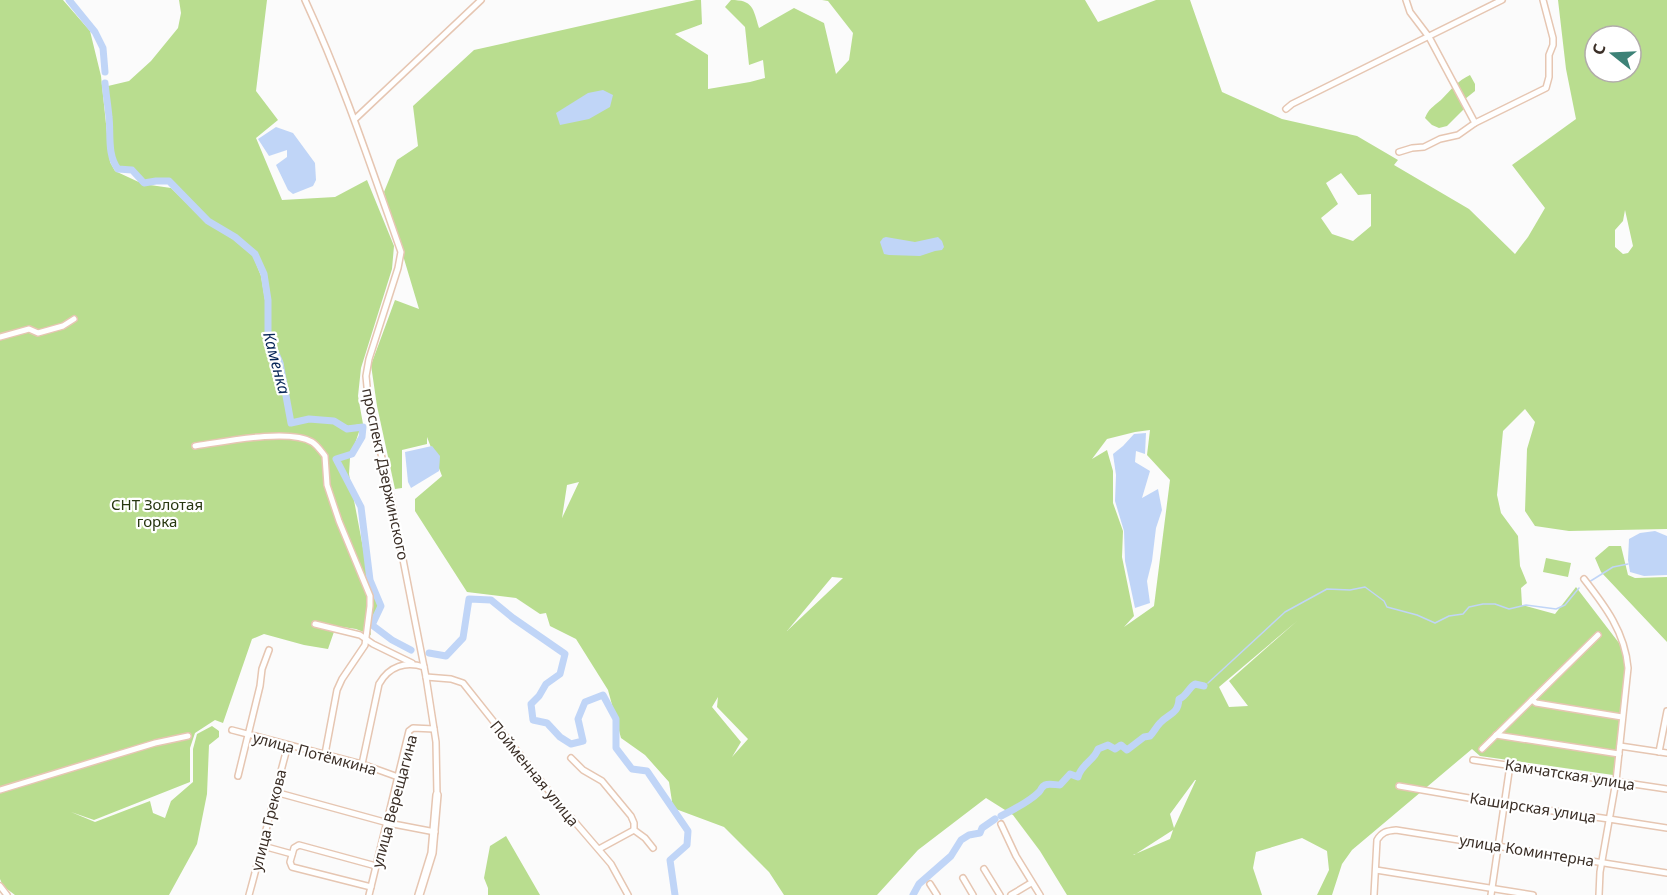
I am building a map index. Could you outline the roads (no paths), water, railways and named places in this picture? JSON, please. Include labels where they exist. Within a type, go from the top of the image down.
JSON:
[{"type":"main road","name":"проспект Дзержинского","points":[[419,895],[432,853],[437,795]]},
{"type":"street","name":"проспект Дзержинского","points":[[304,0],[355,119],[401,252],[366,376],[368,397],[390,493],[426,677],[438,766],[437,795]]},
{"type":"street","points":[[355,119],[481,0]]},
{"type":"street","points":[[1406,0],[1410,12],[1429,37],[1475,123]]},
{"type":"street","points":[[1286,110],[1292,104],[1502,0]]},
{"type":"street","points":[[1400,152],[1424,147],[1458,135],[1475,123],[1545,88],[1548,82],[1549,55],[1553,45],[1543,0]]},
{"type":"street","points":[[0,337],[29,329],[38,333],[63,326],[74,319]]},
{"type":"street","points":[[195,446],[274,436],[298,437],[312,442],[325,456],[327,485],[339,521],[370,596],[365,645],[337,690],[325,754]]},
{"type":"street","points":[[1584,579],[1609,611],[1623,643],[1628,668],[1616,781],[1600,872],[1599,895]]},
{"type":"street","points":[[315,624],[360,635],[424,667]]},
{"type":"street","points":[[1482,749],[1598,635]]},
{"type":"street","points":[[238,776],[268,650]]},
{"type":"street","points":[[362,764],[379,684],[389,671],[412,663]]},
{"type":"street","name":"Пойменная улица","points":[[426,677],[451,679],[462,683],[611,864],[628,895]]},
{"type":"street","points":[[1532,700],[1536,703],[1622,717]]},
{"type":"street","points":[[1659,752],[1667,711]]},
{"type":"street","name":"улица Верещагина","points":[[369,895],[409,731],[414,728],[434,729]]},
{"type":"street","name":"улица Потёмкина","points":[[232,730],[362,764],[398,777]]},
{"type":"street","points":[[1496,735],[1619,754]]},
{"type":"street","points":[[0,790],[155,743],[188,736]]},
{"type":"street","name":"улица Грекова","points":[[249,895],[288,745]]},
{"type":"street","points":[[1620,746],[1667,753]]},
{"type":"street","points":[[571,758],[583,770],[602,781],[631,816],[634,830]]},
{"type":"street","name":"Камчатская улица","points":[[1473,760],[1667,789]]},
{"type":"street","points":[[1491,892],[1510,765]]},
{"type":"street","name":"Каширская улица","points":[[1400,786],[1667,828]]},
{"type":"street","points":[[275,792],[435,832]]},
{"type":"street","points":[[1001,824],[1016,856],[1040,895]]},
{"type":"street","points":[[599,849],[634,830]]},
{"type":"street","points":[[634,830],[645,837],[653,848]]},
{"type":"street","name":"улица Коминтерна","points":[[1376,870],[1377,840],[1386,831],[1396,830],[1667,873]]},
{"type":"street","points":[[371,887],[292,867],[290,864],[292,854],[294,848],[299,845],[376,866]]},
{"type":"street","points":[[263,846],[292,854]]},
{"type":"street","points":[[984,869],[1000,895]]},
{"type":"street","points":[[1374,895],[1376,870],[1491,892],[1533,895]]},
{"type":"street","points":[[963,878],[973,895]]},
{"type":"street","points":[[1011,895],[1031,883]]},
{"type":"street","points":[[930,884],[937,895]]},
{"type":"street","points":[[0,886],[7,895]]},
{"type":"water","points":[[603,90],[613,95],[610,107],[589,119],[560,125],[556,113],[588,93]]},
{"type":"water","points":[[276,127],[293,133],[315,163],[316,180],[313,186],[293,194],[288,190],[276,165],[287,157],[287,150],[269,156],[258,139]]},
{"type":"water","points":[[886,237],[915,242],[938,237],[944,247],[942,250],[920,256],[889,255],[884,254],[880,242]]},
{"type":"water","points":[[1146,433],[1145,454],[1136,451],[1135,462],[1150,471],[1142,498],[1158,489],[1162,510],[1156,528],[1147,581],[1150,603],[1135,608],[1125,561],[1124,531],[1115,501],[1116,475],[1113,454],[1134,434]]},
{"type":"water","points":[[432,446],[440,456],[439,471],[411,488],[408,482],[405,452]]},
{"type":"water","points":[[1655,531],[1667,536],[1667,575],[1644,576],[1630,572],[1629,539],[1640,533]]},
{"type":"waterway","name":"Каменка","points":[[69,0],[95,32],[103,48],[105,72]]},
{"type":"waterway","name":"Каменка","points":[[105,83],[111,151],[118,169],[132,170],[144,183],[169,181],[208,221],[235,237],[255,254],[264,274],[268,300],[268,335],[280,363],[291,423],[309,419],[334,421],[347,429],[363,427],[362,437],[352,454],[336,459],[361,507],[370,580],[381,606],[372,625],[392,640],[411,650]]},
{"type":"waterway","points":[[1589,582],[1613,567],[1628,564]]},
{"type":"waterway","points":[[1208,683],[1285,612],[1327,589],[1350,590],[1365,587],[1384,601],[1387,607],[1417,615],[1435,623],[1449,616],[1463,614],[1469,607],[1483,604],[1495,604],[1509,609],[1526,605],[1556,609],[1565,605],[1579,588]]},
{"type":"waterway","name":"Каменка","points":[[429,653],[446,656],[463,638],[469,599],[491,600],[565,654],[560,674],[546,684],[531,704],[533,720],[547,723],[560,737],[571,744],[583,741],[578,719],[585,702],[603,695],[616,719],[616,748],[632,769],[647,771],[688,831],[687,845],[670,860],[675,895]]},
{"type":"waterway","points":[[1001,816],[1031,799],[1045,785],[1060,785],[1070,774],[1078,777],[1098,749],[1108,745],[1115,749],[1121,745],[1127,750],[1144,737],[1150,736],[1160,723],[1175,711],[1179,699],[1195,684],[1204,686]]},
{"type":"waterway","points":[[913,895],[919,884],[951,856],[961,840],[969,835],[980,833],[982,828],[995,819]]},
{"type":"park label","name":"СНТ Золотая горка","points":[[157,512]]}]
